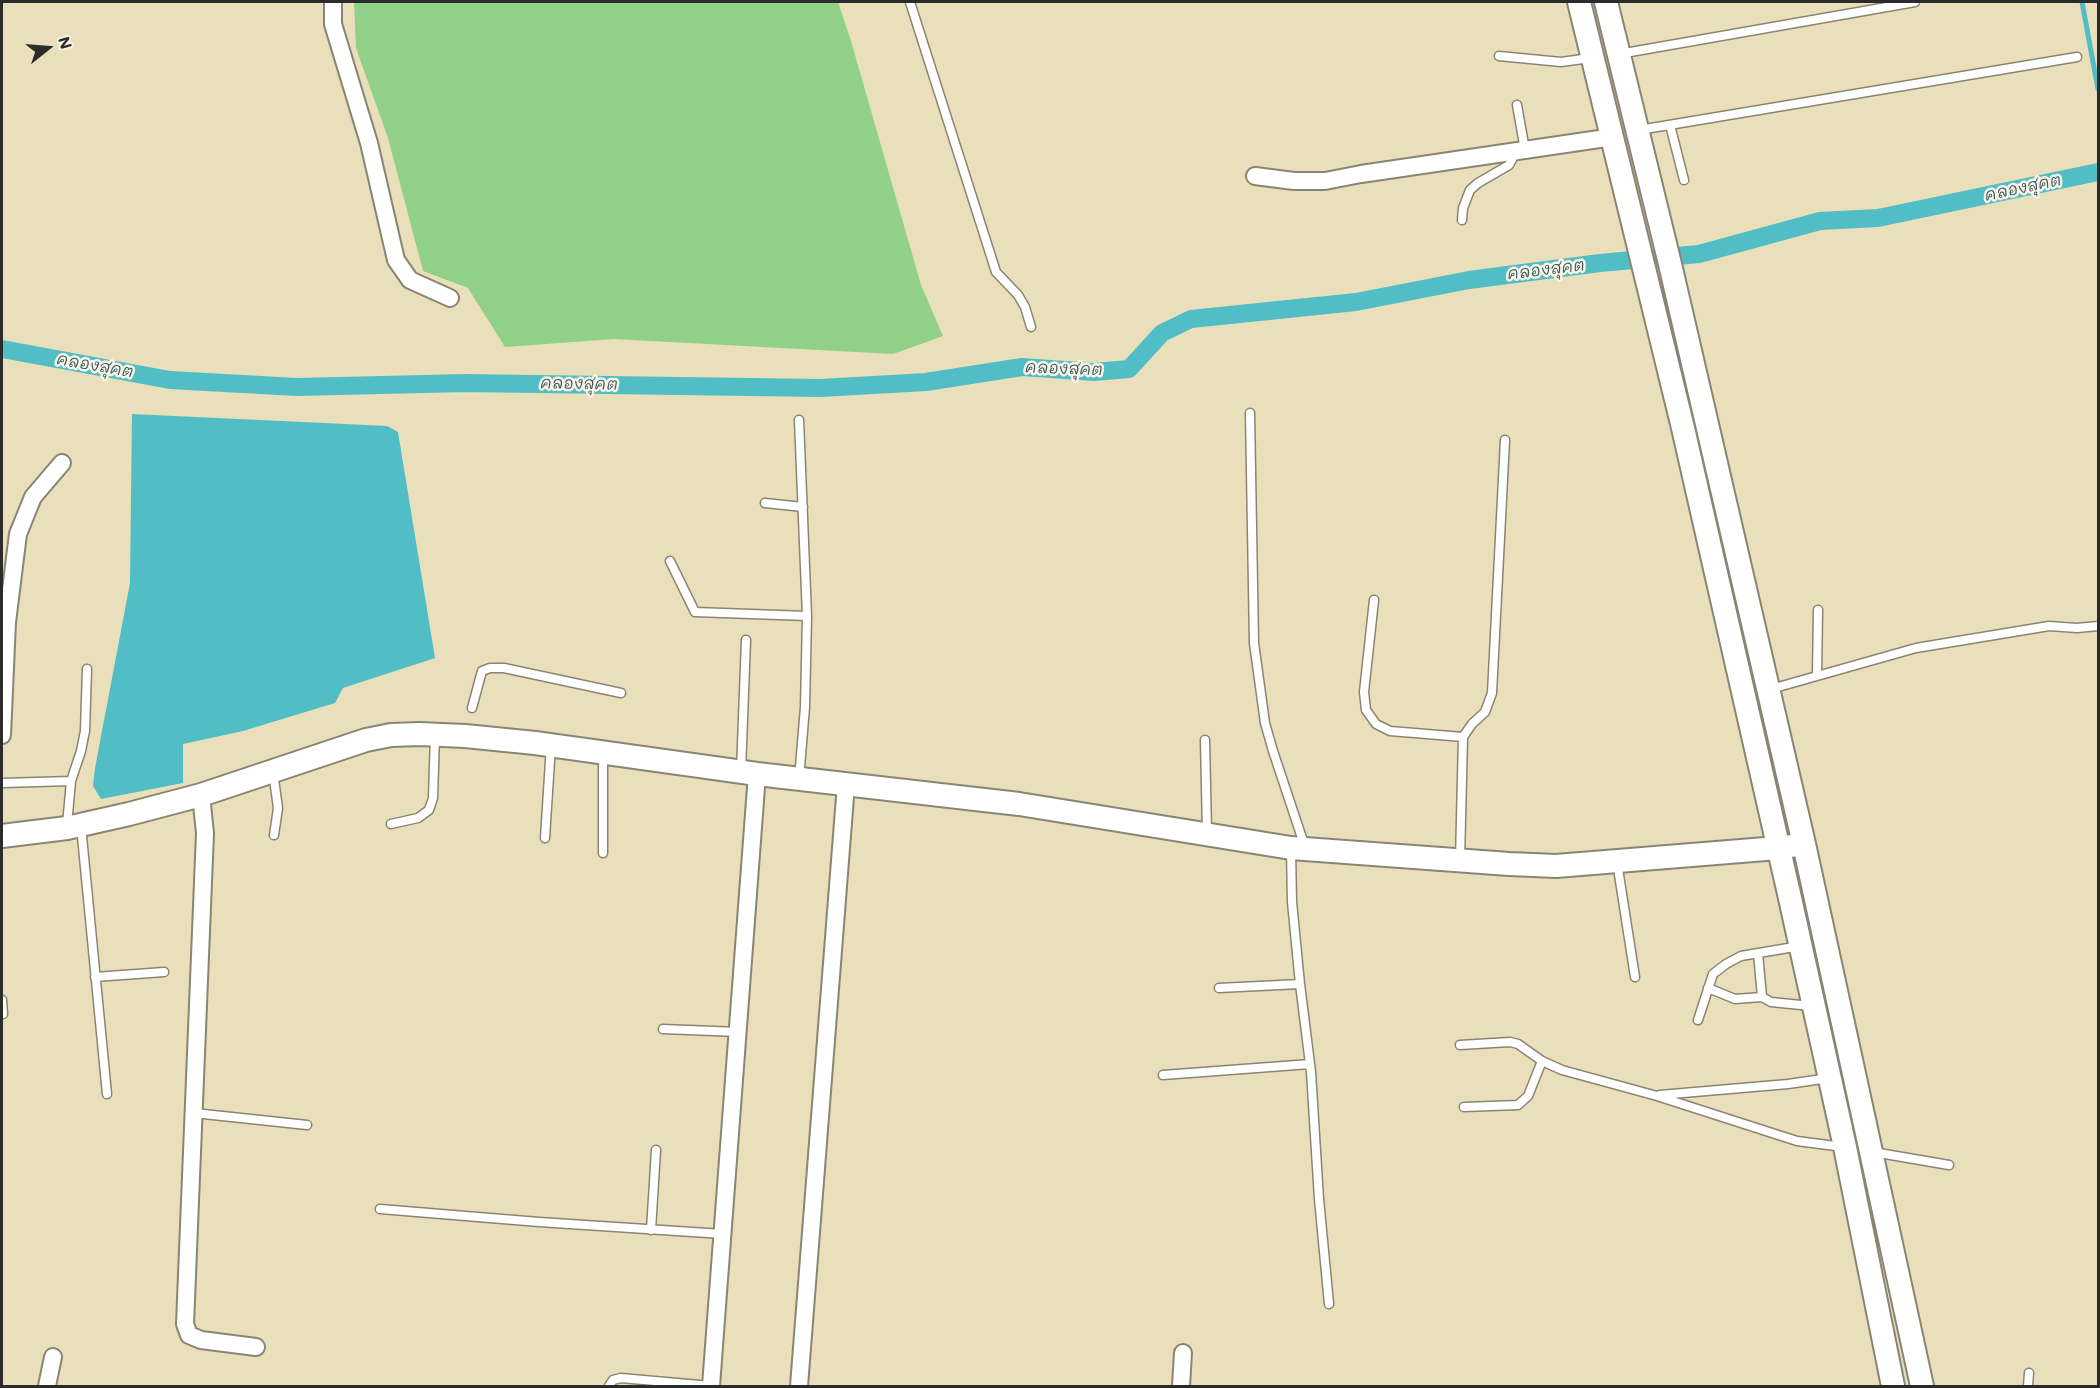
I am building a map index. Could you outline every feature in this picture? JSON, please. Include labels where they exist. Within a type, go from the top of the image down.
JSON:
[{"type":"main road","points":[[1580,2],[1683,428],[1814,1007],[1893,1386]]},
{"type":"main road","points":[[1606,2],[1769,689],[1922,1386]]},
{"type":"main road","points":[[2,836],[74,827],[201,795],[366,740],[391,735],[435,735],[467,730],[551,745],[749,773],[1019,804],[1299,849],[1556,866],[1804,844]]},
{"type":"street","points":[[333,2],[333,24],[369,143],[396,260],[410,280],[450,298]]},
{"type":"street","points":[[1255,176],[1294,181],[1325,181],[1613,137]]},
{"type":"street","points":[[2,735],[7,622],[18,534],[33,497],[62,462]]},
{"type":"street","points":[[711,1386],[739,1032],[749,773]]},
{"type":"street","points":[[799,1386],[846,784]]},
{"type":"street","points":[[201,795],[205,834],[185,1324],[189,1335],[201,1340],[256,1347]]},
{"type":"street","points":[[1181,1386],[1183,1353]]},
{"type":"street","points":[[47,1386],[53,1357]]},
{"type":"lane","points":[[910,2],[996,272],[1018,295],[1025,307],[1031,327]]},
{"type":"lane","points":[[1619,54],[1915,2]]},
{"type":"lane","points":[[1498,56],[1561,62],[1593,58]]},
{"type":"lane","points":[[1638,130],[2077,57]]},
{"type":"lane","points":[[1462,220],[1463,208],[1470,190],[1509,165],[1521,151],[1517,105]]},
{"type":"lane","points":[[1670,125],[1684,180]]},
{"type":"lane","points":[[1250,413],[1254,643],[1265,723],[1299,849],[1292,902],[1310,1064],[1329,1304]]},
{"type":"lane","points":[[799,420],[807,616],[805,707],[799,779]]},
{"type":"lane","points":[[1460,861],[1463,737],[1472,724],[1485,712],[1492,693],[1505,440]]},
{"type":"lane","points":[[765,503],[803,507]]},
{"type":"lane","points":[[670,561],[695,612],[807,616]]},
{"type":"lane","points":[[1374,600],[1364,692],[1366,710],[1376,724],[1390,731],[1463,737]]},
{"type":"lane","points":[[1817,675],[1818,610]]},
{"type":"lane","points":[[1769,689],[1916,648],[2049,626],[2077,628],[2098,626]]},
{"type":"lane","points":[[746,640],[749,773]]},
{"type":"lane","points":[[472,708],[482,671],[490,668],[504,668],[621,693]]},
{"type":"lane","points":[[87,669],[85,731],[71,781],[74,827],[95,977],[107,1094]]},
{"type":"lane","points":[[391,824],[418,818],[429,810],[433,798],[435,735]]},
{"type":"lane","points":[[1205,741],[1207,834]]},
{"type":"lane","points":[[545,838],[551,745]]},
{"type":"lane","points":[[603,751],[603,853]]},
{"type":"lane","points":[[273,771],[278,808],[274,835]]},
{"type":"lane","points":[[2,783],[71,781]]},
{"type":"lane","points":[[1616,860],[1635,976]]},
{"type":"lane","points":[[1698,1020],[1713,974],[1726,964],[1741,956],[1800,946]]},
{"type":"lane","points":[[1758,953],[1762,997]]},
{"type":"lane","points":[[95,977],[164,972]]},
{"type":"lane","points":[[1220,988],[1300,984]]},
{"type":"lane","points":[[1708,988],[1735,999],[1762,997],[1771,1002],[1814,1007]]},
{"type":"lane","points":[[2,1000],[3,1014]]},
{"type":"lane","points":[[663,1029],[739,1032]]},
{"type":"lane","points":[[1460,1045],[1510,1042],[1518,1044],[1542,1061],[1562,1070],[1657,1096],[1797,1141],[1845,1147]]},
{"type":"lane","points":[[1464,1107],[1518,1105],[1528,1096],[1542,1061]]},
{"type":"lane","points":[[1162,1075],[1310,1064]]},
{"type":"lane","points":[[1657,1096],[1830,1078]]},
{"type":"lane","points":[[194,1113],[307,1125]]},
{"type":"lane","points":[[651,1230],[656,1150]]},
{"type":"lane","points":[[1872,1152],[1949,1165]]},
{"type":"lane","points":[[380,1209],[723,1234]]},
{"type":"lane","points":[[2028,1386],[2029,1373]]},
{"type":"lane","points":[[609,1386],[613,1380],[621,1378],[711,1386]]},
{"type":"green space","points":[[354,2],[838,2],[921,285],[943,336],[893,354],[614,339],[505,347],[468,288],[423,271],[388,138],[356,48]]},
{"type":"water","points":[[132,414],[387,426],[398,432],[435,658],[343,688],[335,703],[243,731],[183,744],[183,783],[101,799],[93,786],[95,768],[130,583]]},
{"type":"waterway","points":[[2082,2],[2098,89]]},
{"type":"waterway","name":"คลองสุคต","points":[[2,349],[170,380],[297,387],[466,383],[821,388],[926,382],[1022,367],[1094,372],[1129,369],[1162,333],[1191,319],[1356,302],[1469,280],[1600,263],[1699,254],[1820,221],[1878,218],[2098,172]]}]
